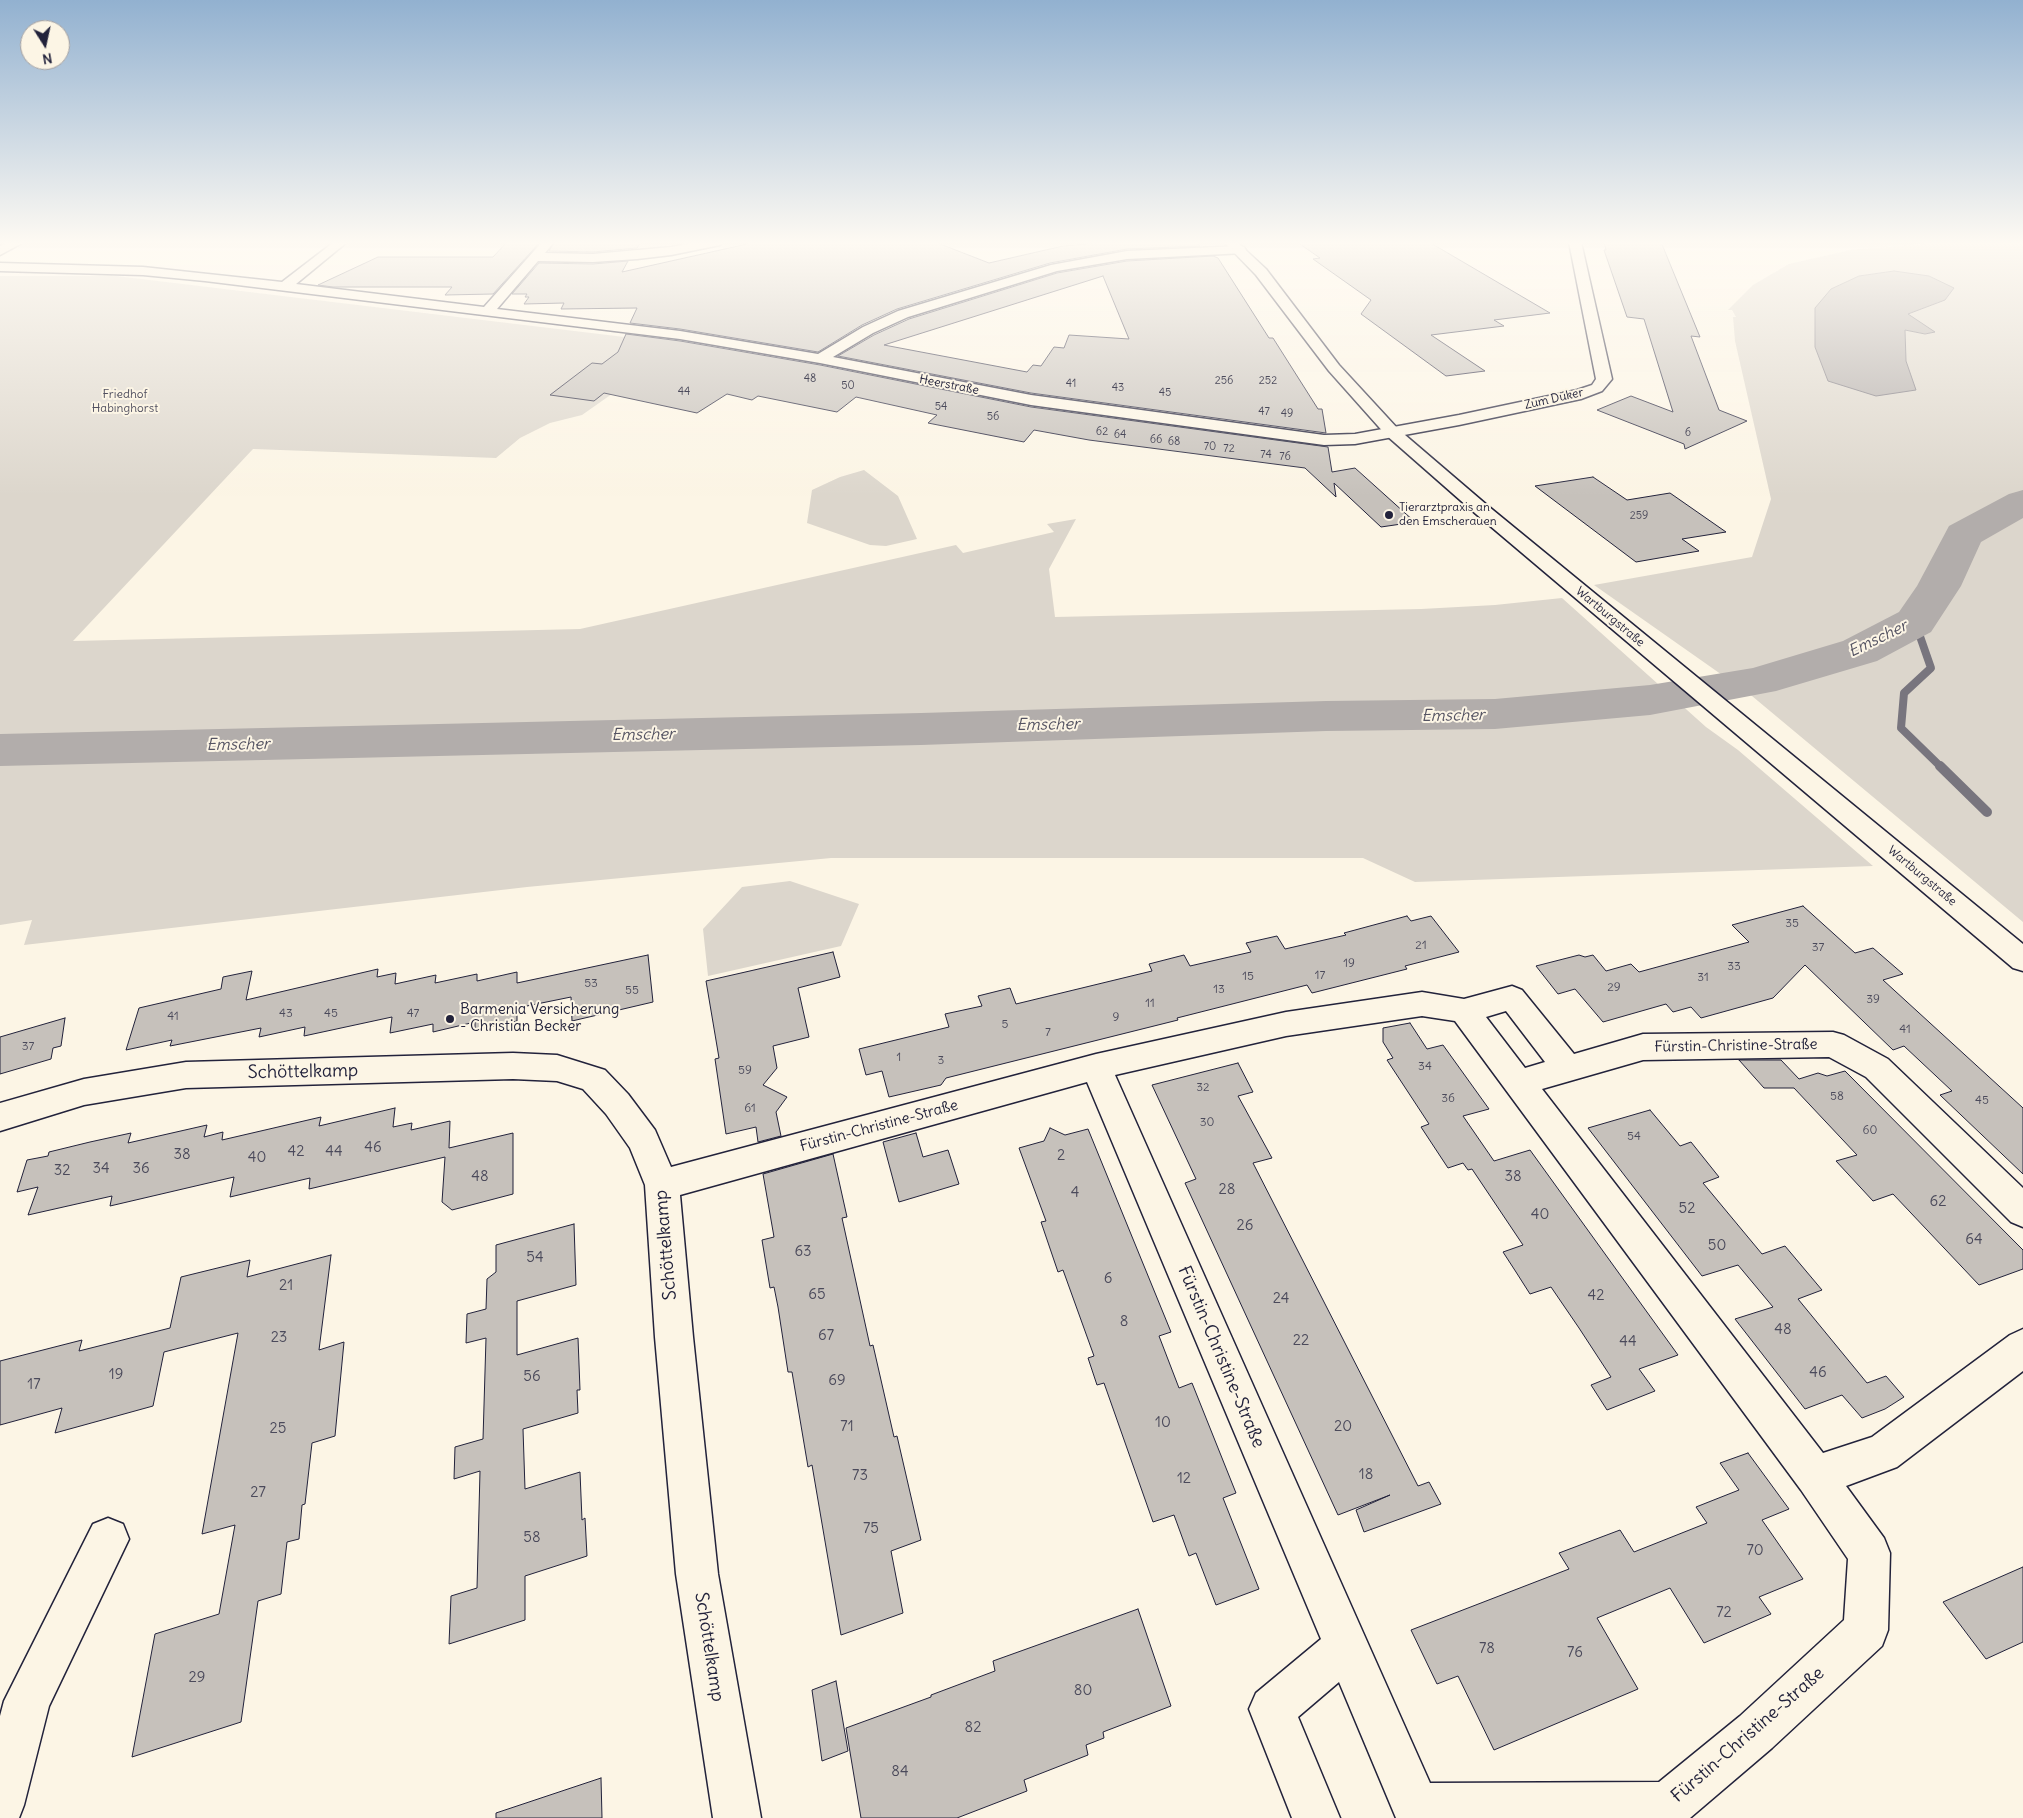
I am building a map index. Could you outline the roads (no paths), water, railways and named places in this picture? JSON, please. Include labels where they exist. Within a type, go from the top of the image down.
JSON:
[{"type":"street","name":"Heerstraße","points":[[612,327],[680,335],[820,359],[1031,400],[1301,438],[1355,439],[1392,432]]},
{"type":"street","points":[[820,359],[875,327]]},
{"type":"street","name":"Wartburgstraße","points":[[1303,327],[1334,368],[1392,432],[1666,664],[2023,960]]},
{"type":"street","name":"Zum Düker","points":[[1392,432],[1581,394],[1597,388],[1604,379],[1593,327]]},
{"type":"street","name":"Fürstin-Christine-Straße","points":[[662,1184],[1096,1067],[1286,1024],[1422,1004],[1464,1011],[1512,998],[1568,1069]]},
{"type":"street","name":"Fürstin-Christine-Straße","points":[[1096,1067],[1347,1647],[1408,1813],[1667,1806],[1756,1732],[1866,1630],[1869,1553],[1815,1476],[1464,1011]]},
{"type":"street","name":"Fürstin-Christine-Straße","points":[[1518,1083],[1643,1047],[1833,1044],[1877,1068],[2023,1211]]},
{"type":"street","name":"Schöttelkamp","points":[[0,1117],[84,1092],[186,1075],[513,1066],[557,1068],[594,1079],[643,1140],[662,1184],[675,1346],[697,1574],[737,1818]]},
{"type":"street","points":[[1815,1476],[1883,1453],[2023,1348]]},
{"type":"street","points":[[0,1805],[27,1701],[108,1538]]},
{"type":"street","points":[[1316,1818],[1272,1709],[1347,1647]]},
{"type":"waterway","name":"Emscher","points":[[0,750],[921,729],[1326,716],[1495,714],[1650,700],[1759,681],[1860,651],[1915,622],[1939,586],[1964,535],[2023,502]]},
{"type":"waterway","points":[[1915,622],[1931,668],[1904,693],[1901,728],[1941,767]]},
{"type":"waterway","points":[[1940,766],[1987,812]]},
{"type":"place","name":"Tierarztpraxis an den Emscherauen","points":[[1389,515]]},
{"type":"place","name":"Barmenia Versicherung - Christian Becker","points":[[450,1019]]},
{"type":"park label","name":"Friedhof Habinghorst","points":[[125,402]]}]
